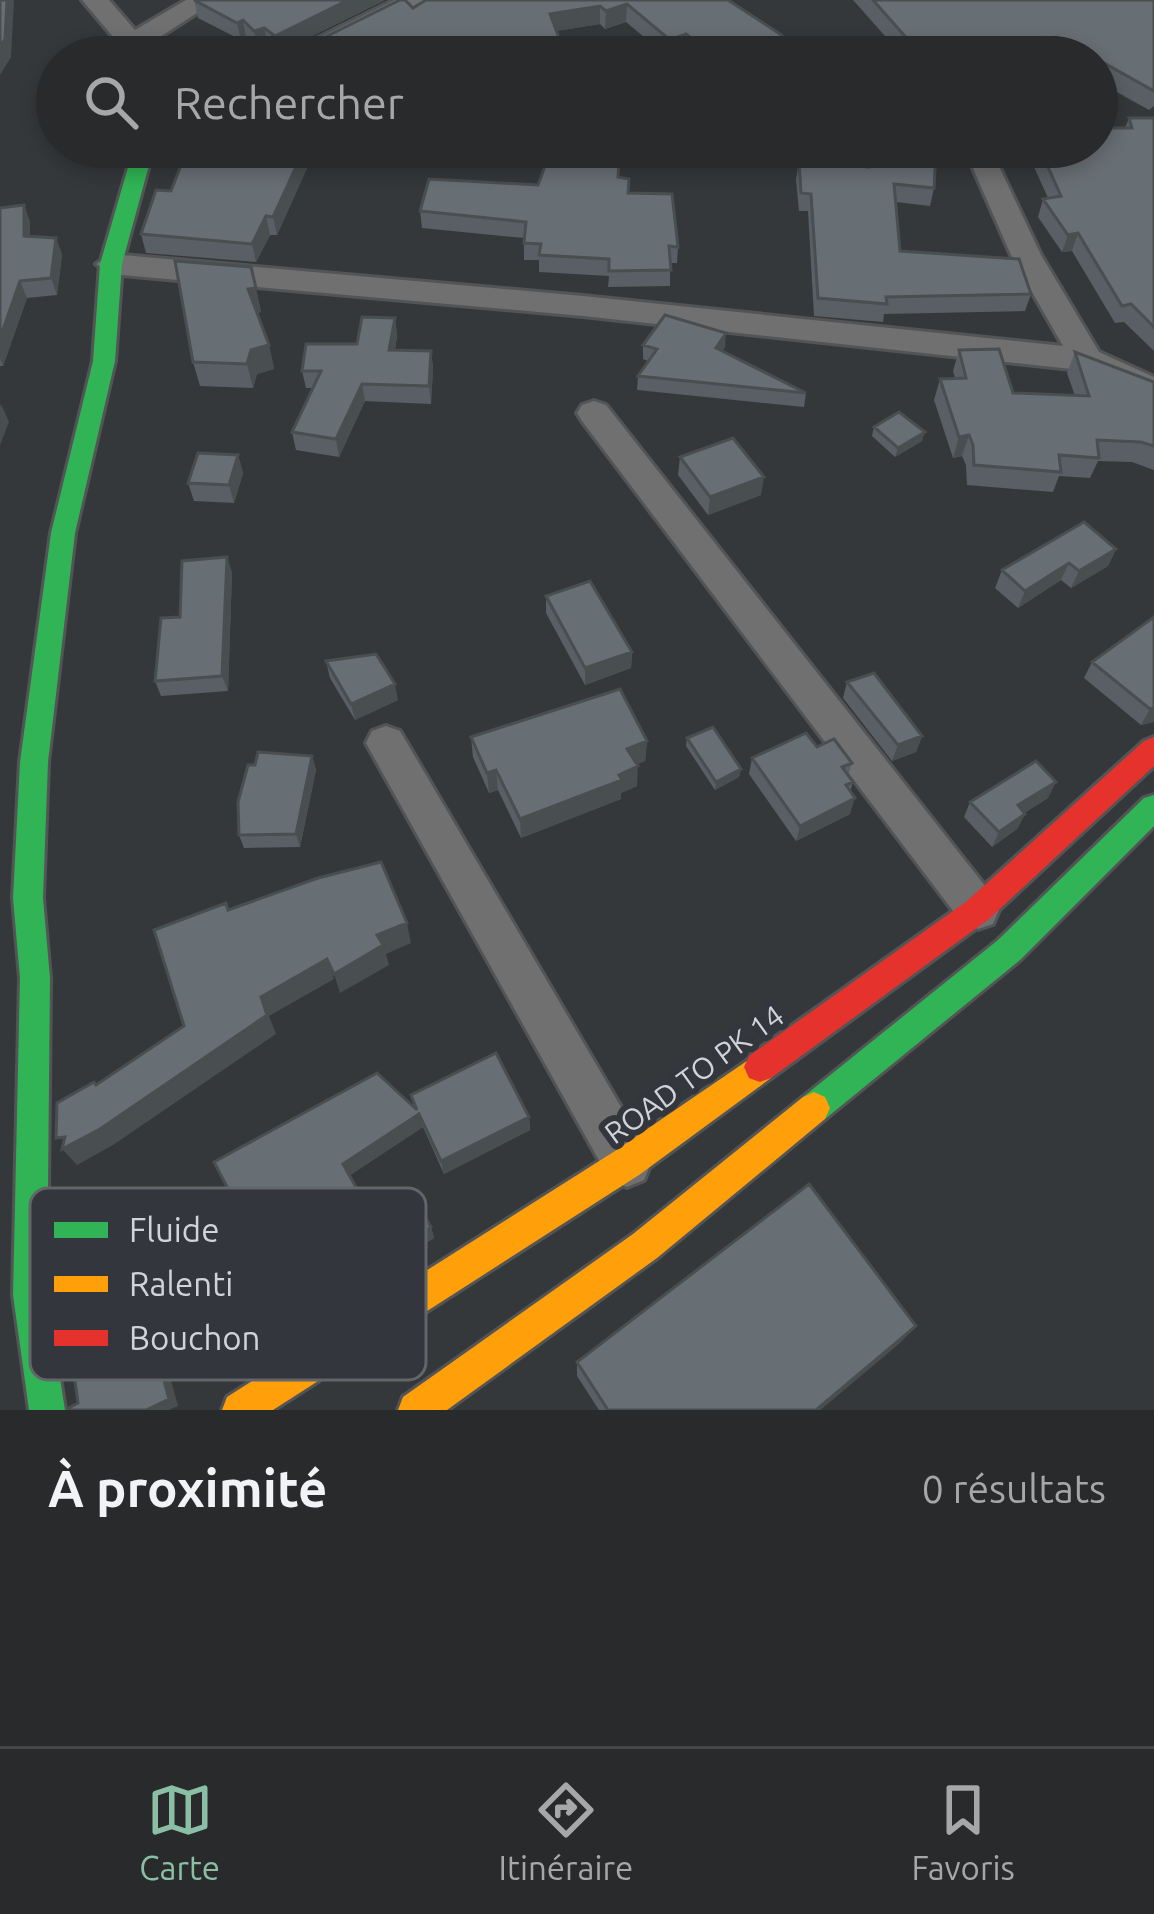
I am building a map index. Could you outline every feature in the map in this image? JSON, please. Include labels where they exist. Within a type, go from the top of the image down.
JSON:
[{"type":"main road","points":[[32,1188],[35,978],[28,898],[31,826],[63,533],[104,362],[111,264],[138,168]]},
{"type":"main road","name":"ROAD TO PK 14","points":[[426,1296],[627,1163],[978,910],[1154,749]]},
{"type":"main road","points":[[416,1410],[645,1246],[991,965],[1154,807]]},
{"type":"main road","points":[[43,1380],[47,1410]]},
{"type":"main road","name":"ROAD TO PK 14","points":[[239,1410],[289,1380]]},
{"type":"street","points":[[95,0],[123,36]]},
{"type":"street","points":[[154,36],[204,0]]},
{"type":"street","points":[[338,36],[416,0]]},
{"type":"street","points":[[987,168],[1026,255],[1088,359]]},
{"type":"street","points":[[111,264],[583,306],[1088,359],[1154,390]]},
{"type":"street","points":[[594,413],[978,910]]},
{"type":"street","points":[[386,743],[627,1163]]},
{"type":"building","points":[[0,0],[7,0],[5,39],[0,47]]},
{"type":"building","points":[[194,0],[348,0],[275,36],[264,28],[254,31],[243,20],[237,23]]},
{"type":"building","points":[[400,0],[413,8],[426,0],[728,0],[782,36],[665,36],[627,4],[606,11],[600,6],[550,14],[558,36],[327,36]]},
{"type":"building","points":[[873,0],[1154,0],[1154,91],[1118,71],[1118,36],[905,36]]},
{"type":"building","points":[[1129,118],[1154,118],[1154,327],[1131,304],[1122,306],[1078,233],[1068,235],[1043,199],[1061,196],[1048,168],[1118,168],[1118,128],[1132,128]]},
{"type":"building","points":[[180,168],[295,168],[273,217],[266,216],[252,244],[141,234],[156,190],[171,191]]},
{"type":"building","points":[[544,168],[619,168],[618,177],[629,179],[628,193],[672,194],[678,247],[669,246],[671,270],[609,271],[609,259],[539,255],[541,244],[524,243],[526,222],[420,211],[429,179],[538,185]]},
{"type":"building","points":[[799,168],[935,168],[934,188],[894,184],[900,251],[1019,259],[1031,294],[886,297],[887,304],[818,298],[811,194],[801,193]]},
{"type":"building","points":[[24,205],[24,236],[56,238],[51,278],[20,281],[0,338],[0,208]]},
{"type":"building","points":[[175,261],[251,267],[256,288],[248,289],[269,345],[251,350],[247,364],[193,362]]},
{"type":"building","points":[[665,315],[726,333],[716,348],[806,393],[638,376],[657,349],[643,345]]},
{"type":"building","points":[[362,317],[395,318],[389,350],[431,351],[429,386],[362,384],[336,439],[292,432],[321,371],[302,371],[306,344],[357,344]]},
{"type":"building","points":[[999,349],[1013,393],[1089,396],[1075,352],[1154,382],[1154,446],[1097,440],[1099,458],[1059,455],[1061,472],[974,465],[973,445],[969,435],[959,437],[940,379],[966,378],[959,350]]},
{"type":"building","points":[[899,412],[925,432],[898,448],[874,427]]},
{"type":"building","points":[[733,438],[764,477],[710,497],[680,457]]},
{"type":"building","points":[[198,453],[238,455],[229,485],[188,483]]},
{"type":"building","points":[[1084,522],[1116,549],[1079,571],[1069,563],[1025,591],[1002,570]]},
{"type":"building","points":[[227,557],[222,676],[155,681],[161,618],[180,617],[182,561]]},
{"type":"building","points":[[590,581],[632,652],[585,668],[546,596]]},
{"type":"building","points":[[1154,617],[1154,708],[1150,709],[1092,662]]},
{"type":"building","points":[[376,654],[395,684],[351,704],[326,661]]},
{"type":"building","points":[[874,673],[922,736],[898,745],[847,682]]},
{"type":"building","points":[[620,689],[647,741],[627,749],[638,766],[619,775],[622,780],[520,819],[496,770],[487,773],[471,737]]},
{"type":"building","points":[[713,727],[741,769],[716,782],[687,738]]},
{"type":"building","points":[[806,733],[817,747],[834,739],[852,763],[842,767],[853,782],[846,785],[855,798],[800,826],[752,758]]},
{"type":"building","points":[[258,752],[312,756],[296,834],[239,835],[238,802],[248,765],[255,765]]},
{"type":"building","points":[[1036,761],[1056,782],[1018,805],[1025,814],[999,832],[970,802]]},
{"type":"building","points":[[381,862],[407,923],[377,935],[383,945],[334,974],[327,959],[261,997],[267,1015],[100,1129],[62,1149],[65,1137],[56,1138],[57,1103],[96,1085],[184,1026],[154,930],[226,903],[228,910]]},
{"type":"building","points":[[496,1053],[529,1117],[441,1161],[419,1114],[343,1164],[356,1188],[228,1188],[214,1162],[377,1073],[417,1110],[411,1095]]},
{"type":"building","points":[[809,1184],[916,1326],[816,1410],[608,1410],[577,1362]]},
{"type":"building","points":[[75,1380],[164,1380],[169,1399],[146,1410],[69,1410],[78,1403]]},
{"type":"traffic: fast","points":[[32,1188],[35,978],[28,898],[34,762],[63,533],[104,361],[111,264],[138,168]]},
{"type":"traffic: fast","points":[[814,1108],[1009,950],[1154,807]]},
{"type":"traffic: fast","points":[[43,1380],[47,1410]]},
{"type":"traffic: slow","points":[[426,1291],[627,1163],[760,1067]]},
{"type":"traffic: slow","points":[[416,1410],[645,1246],[814,1108]]},
{"type":"traffic: slow","points":[[240,1410],[287,1380]]},
{"type":"traffic: jam","points":[[760,1067],[978,910],[1154,749]]}]
